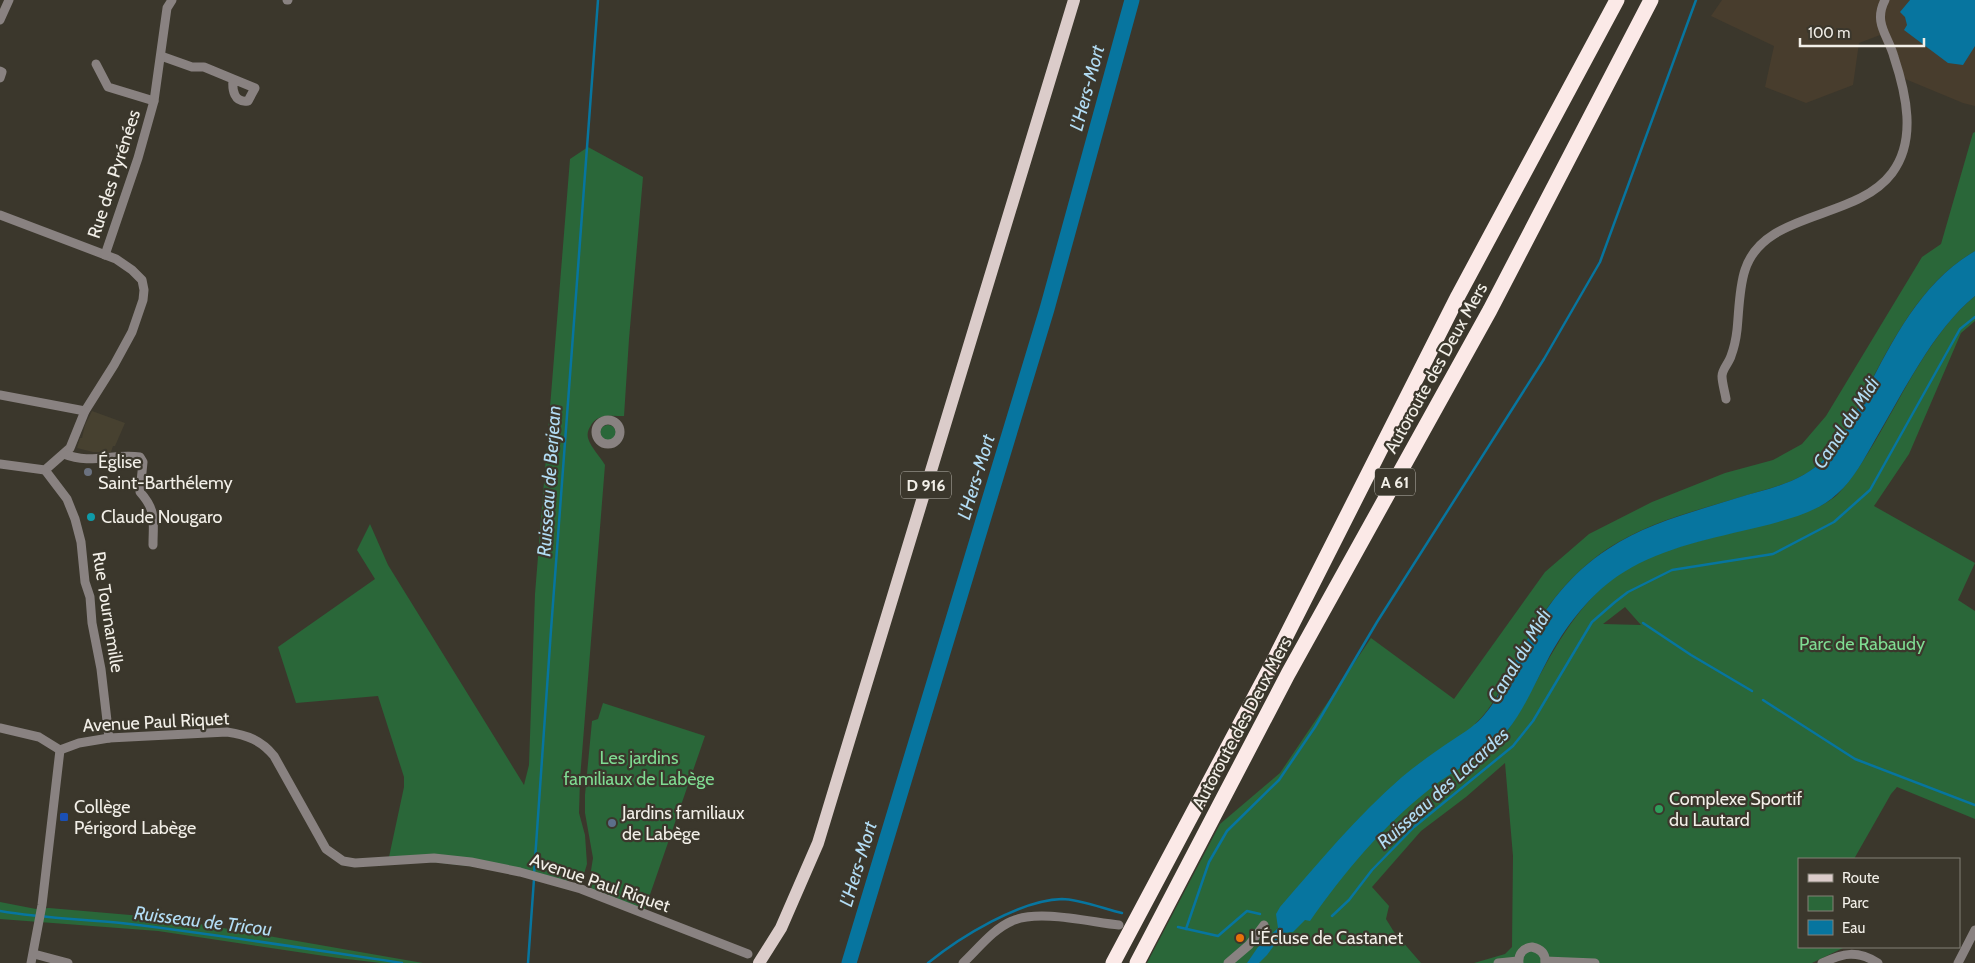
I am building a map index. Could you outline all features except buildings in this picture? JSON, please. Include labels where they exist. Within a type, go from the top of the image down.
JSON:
[{"type":"highway","name":"Autoroute des Deux Mers","points":[[1114,963],[1271,666],[1458,296],[1617,0]]},
{"type":"highway","name":"Autoroute des Deux Mers","points":[[1137,963],[1288,674],[1490,310],[1651,0]]},
{"type":"main road","name":"D 916","points":[[759,963],[781,928],[818,843],[1074,0]]},
{"type":"street","points":[[0,20],[9,0]]},
{"type":"street","name":"Rue des Pyrénées","points":[[105,256],[138,158],[154,101],[162,56],[167,8],[172,0]]},
{"type":"street","points":[[1726,399],[1722,376],[1731,357],[1737,336],[1744,272],[1749,259],[1758,247],[1773,235],[1791,225],[1867,196],[1887,179],[1902,155],[1907,137],[1907,115],[1903,87],[1894,55],[1880,26],[1881,7],[1885,0]]},
{"type":"street","points":[[162,56],[192,67],[204,67],[233,79]]},
{"type":"street","name":"Rue des Pyrénées","points":[[96,64],[108,87],[154,101]]},
{"type":"street","points":[[0,71],[2,72],[0,78]]},
{"type":"street","points":[[0,215],[116,259],[142,280],[144,290],[143,300],[132,332],[85,411],[70,448],[45,470],[0,464]]},
{"type":"street","points":[[0,395],[85,411]]},
{"type":"street","points":[[64,454],[74,458],[90,460],[122,454],[140,457],[143,462],[140,492],[153,510],[153,545]]},
{"type":"street","name":"Rue Tournamille","points":[[45,470],[65,494],[75,519],[85,582],[90,597],[92,624],[101,669],[109,738]]},
{"type":"street","points":[[0,728],[38,737],[60,750],[59,773],[40,924],[33,958],[68,963]]},
{"type":"street","name":"Avenue Paul Riquet","points":[[60,750],[79,743],[109,738],[228,732],[247,735],[262,743],[274,756],[326,849],[343,861],[355,863],[434,858],[471,862],[548,878],[748,954]]},
{"type":"street","points":[[963,963],[1002,927],[1022,918],[1032,916],[1052,917],[1118,926]]},
{"type":"street","points":[[1228,963],[1249,946],[1264,925]]},
{"type":"street","points":[[1958,963],[1975,930]]},
{"type":"street","points":[[1498,963],[1519,962],[1522,951],[1532,946],[1542,951],[1545,962],[1595,963]]},
{"type":"street","points":[[1822,963],[1836,956],[1852,953],[1865,956],[1878,963]]},
{"type":"shaded area","points":[[1722,0],[1975,0],[1975,106],[1963,103],[1898,76],[1880,35],[1859,43],[1853,85],[1806,103],[1765,87],[1774,46],[1711,16]]},
{"type":"shaded area","points":[[92,411],[125,423],[111,452],[93,452],[77,448]]},
{"type":"green space","name":"Parc de Rabaudy","points":[[1975,132],[1975,251],[1939,279],[1910,314],[1897,334],[1847,428],[1831,452],[1816,467],[1797,479],[1656,524],[1607,549],[1592,560],[1566,585],[1535,626],[1493,702],[1475,724],[1506,733],[1556,646],[1570,626],[1602,588],[1622,572],[1660,553],[1702,540],[1767,524],[1807,511],[1833,499],[1864,460],[1920,362],[1946,326],[1975,296],[1975,321],[1961,333],[1909,454],[1874,506],[1975,563],[1958,600],[1975,611],[1975,819],[1897,787],[1891,794],[1855,858],[1798,858],[1798,948],[1843,948],[1812,963],[1474,963],[1505,954],[1512,947],[1513,856],[1505,763],[1466,797],[1421,831],[1372,887],[1389,906],[1386,919],[1394,932],[1421,963],[1147,963],[1220,824],[1280,773],[1371,638],[1454,699],[1545,572],[1589,534],[1652,502],[1725,473],[1773,460],[1802,444],[1826,416],[1922,257],[1941,244],[1973,133]],"holes":[[[1625,607],[1641,625],[1603,624]]]},
{"type":"green space","points":[[588,147],[643,177],[624,416],[609,416],[596,419],[588,434],[591,445],[605,465],[580,779],[579,813],[585,835],[587,864],[584,874],[572,881],[564,881],[539,874],[389,857],[404,787],[404,777],[378,696],[296,703],[278,647],[375,579],[357,550],[370,524],[388,565],[524,785],[529,765],[535,594],[570,159]]},
{"type":"green space","points":[[605,425],[611,425],[616,430],[614,439],[605,441],[600,436],[600,430]]},
{"type":"green space","name":"Les jardins familiaux de Labège","points":[[603,703],[705,736],[645,909],[641,912],[593,891],[589,883],[593,858],[585,813],[585,795],[592,721],[598,719]]},
{"type":"green space","points":[[0,902],[36,909],[49,908],[165,918],[423,963],[381,963],[338,958],[158,931],[0,919]]},
{"type":"water","points":[[1910,0],[1975,0],[1975,46],[1963,65],[1948,63],[1904,30],[1907,25],[1905,17],[1900,12]]},
{"type":"water","name":"Canal du Midi","points":[[1975,251],[1975,296],[1960,310],[1932,344],[1863,461],[1843,488],[1829,501],[1800,515],[1672,550],[1639,563],[1612,580],[1590,600],[1570,623],[1554,648],[1519,715],[1499,740],[1440,781],[1397,818],[1351,867],[1310,921],[1305,920],[1293,932],[1283,933],[1259,963],[1247,963],[1258,947],[1278,928],[1276,914],[1280,907],[1354,823],[1402,777],[1471,728],[1485,714],[1497,697],[1542,616],[1552,601],[1577,573],[1608,549],[1638,532],[1687,513],[1796,479],[1817,466],[1844,434],[1888,350],[1925,294],[1957,263]]},
{"type":"waterway","name":"Ruisseau de Berjean","points":[[534,874],[598,0]]},
{"type":"waterway","name":"L'Hers-Mort","points":[[849,963],[1047,309],[1132,0]]},
{"type":"waterway","points":[[1186,929],[1209,862],[1227,831],[1279,780],[1315,727],[1377,622],[1544,359],[1600,262],[1696,0]]},
{"type":"waterway","points":[[1332,916],[1349,900],[1372,870],[1414,827],[1513,746],[1533,721],[1592,622],[1615,602],[1628,592],[1672,570],[1773,554],[1834,522],[1870,490],[1960,329],[1975,317]]},
{"type":"waterway","name":"Ruisseau des Lacardes","points":[[1643,623],[1691,655],[1752,691]]},
{"type":"waterway","name":"Ruisseau des Lacardes","points":[[1763,700],[1855,759],[1975,805]]},
{"type":"waterway","name":"Ruisseau de Berjean","points":[[528,963],[534,879]]},
{"type":"waterway","name":"Ruisseau des Lacardes","points":[[928,963],[957,942],[991,922],[1010,913],[1045,901],[1068,899],[1122,913]]},
{"type":"waterway","name":"Ruisseau de Tricou","points":[[0,911],[156,927],[402,963]]},
{"type":"waterway","name":"Ruisseau des Lacardes","points":[[1178,927],[1218,936],[1247,911],[1260,914]]},
{"type":"place","name":"Église Saint-Barthélemy","points":[[88,472]]},
{"type":"place","name":"Claude Nougaro","points":[[91,517]]},
{"type":"place","name":"Complexe Sportif du Lautard","points":[[1659,809]]},
{"type":"place","name":"Collège Périgord Labège","points":[[64,817]]},
{"type":"place","name":"Jardins familiaux de Labège","points":[[612,823]]},
{"type":"place","name":"L'Écluse de Castanet","points":[[1240,938]]}]
